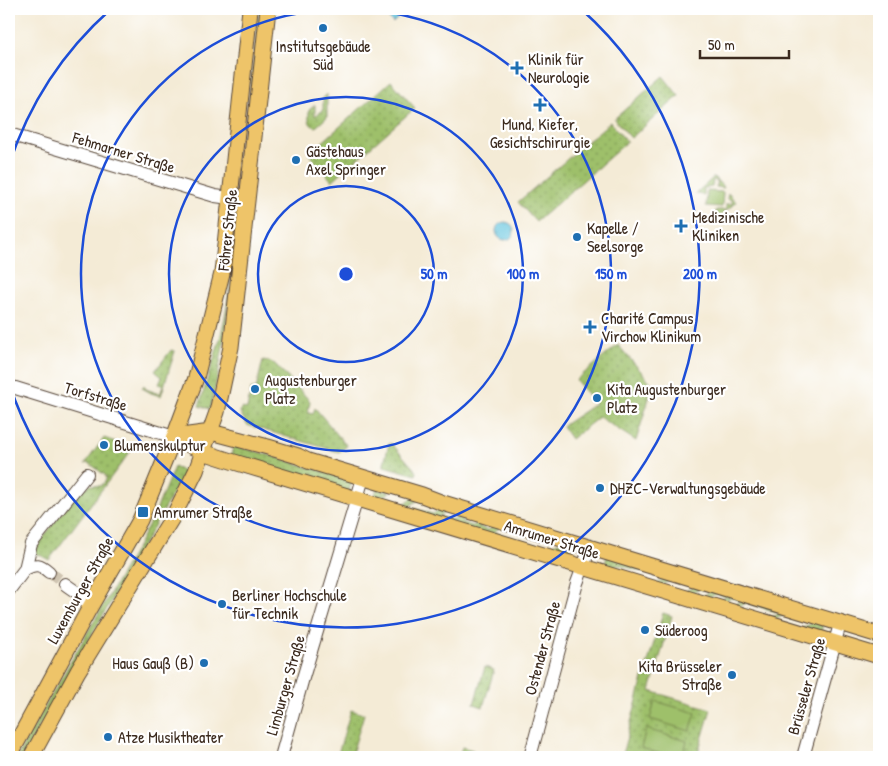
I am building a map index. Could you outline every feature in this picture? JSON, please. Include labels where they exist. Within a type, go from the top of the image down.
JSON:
[{"type":"main road","name":"Föhrer Straße","points":[[174,437],[196,378],[222,273],[250,9]]},
{"type":"main road","name":"Föhrer Straße","points":[[203,452],[220,402],[231,347],[268,9]]},
{"type":"main road","name":"Amrumer Straße","points":[[174,437],[211,432],[276,449],[363,478],[879,635]]},
{"type":"main road","name":"Amrumer Straße","points":[[174,437],[203,452],[879,656]]},
{"type":"main road","name":"Luxemburger Straße","points":[[9,757],[89,609],[140,520],[174,437]]},
{"type":"main road","points":[[31,757],[78,671],[175,513],[196,471],[203,452]]},
{"type":"street","name":"Fehmarner Straße","points":[[9,134],[215,196],[230,198]]},
{"type":"street","name":"Torfstraße","points":[[9,386],[174,437]]},
{"type":"street","points":[[25,569],[31,544],[87,474]]},
{"type":"street","name":"Limburger Straße","points":[[281,757],[363,478]]},
{"type":"street","name":"Ostender Straße","points":[[530,757],[576,582],[590,548]]},
{"type":"street","points":[[9,590],[25,569],[34,564],[49,572]]},
{"type":"street","points":[[64,584],[83,597],[89,609]]},
{"type":"street","name":"Brüsseler Straße","points":[[803,757],[840,624]]},
{"type":"green space","points":[[259,9],[261,9],[249,122],[247,122]]},
{"type":"green space","points":[[663,76],[679,96],[631,138],[614,119]]},
{"type":"green space","points":[[391,81],[415,108],[332,181],[309,154]]},
{"type":"green space","points":[[327,94],[327,117],[316,127],[313,126],[309,121],[309,110],[315,105],[315,116],[323,110],[323,98]]},
{"type":"green space","points":[[610,122],[627,142],[536,222],[518,202]]},
{"type":"green space","points":[[714,177],[724,188],[716,187],[717,181],[713,180],[712,187],[704,188],[704,195],[695,194]]},
{"type":"green space","points":[[239,187],[242,187],[224,340],[210,409],[199,406],[225,317]]},
{"type":"green space","points":[[707,191],[723,192],[722,207],[706,206]]},
{"type":"green space","points":[[728,193],[736,202],[715,221],[716,210],[726,210],[726,204],[732,204],[732,200],[727,199]]},
{"type":"green space","points":[[618,345],[653,385],[636,441],[599,417],[571,439],[562,426],[595,404],[576,380]]},
{"type":"green space","points":[[171,350],[175,351],[161,396],[142,388],[144,385],[146,389],[160,394],[163,386],[159,384],[162,377],[155,371]]},
{"type":"green space","points":[[263,360],[275,364],[310,401],[308,413],[313,414],[315,408],[347,446],[339,452],[247,425],[240,412],[241,408],[247,409],[251,389],[256,389]]},
{"type":"green space","points":[[104,438],[133,448],[49,560],[36,553],[35,549],[73,497],[90,485],[101,486],[106,480],[106,476],[89,463],[85,464]]},
{"type":"green space","points":[[389,444],[392,444],[417,472],[416,475],[384,466]]},
{"type":"green space","points":[[233,446],[351,480],[349,492],[231,456]]},
{"type":"green space","points":[[174,467],[185,472],[22,757],[17,757],[138,545],[157,508]]},
{"type":"green space","points":[[377,488],[390,492],[381,498],[403,505],[412,498],[418,500],[409,507],[433,514],[442,508],[448,510],[439,516],[454,520],[464,514],[470,516],[461,522],[472,526],[483,519],[488,521],[479,527],[488,530],[497,524],[503,525],[494,532],[547,548],[558,542],[571,546],[567,559],[373,501]]},
{"type":"green space","points":[[607,556],[824,621],[820,635],[801,629],[813,622],[786,614],[773,621],[768,619],[780,613],[747,603],[734,609],[729,607],[741,601],[731,598],[719,604],[714,603],[726,597],[717,594],[704,600],[699,598],[710,592],[700,589],[687,595],[682,593],[694,586],[671,580],[659,587],[654,585],[665,578],[618,565],[608,571],[603,570]]},
{"type":"green space","points":[[663,613],[672,616],[650,691],[711,709],[697,756],[702,757],[634,757],[623,751]]},
{"type":"green space","points":[[485,667],[494,670],[483,707],[474,704]]},
{"type":"green space","points":[[655,701],[696,713],[690,731],[650,719]]},
{"type":"green space","points":[[351,710],[364,714],[351,757],[337,757]]},
{"type":"green space","points":[[646,729],[687,741],[682,757],[672,757],[641,748]]},
{"type":"green space","points":[[462,747],[473,750],[471,757],[459,757]]},
{"type":"water","points":[[388,9],[401,9],[396,14],[399,17],[393,23],[387,17]]},
{"type":"water","points":[[505,222],[511,225],[514,231],[511,237],[505,240],[499,237],[496,231],[499,225]]},
{"type":"tunnel","points":[[49,572],[65,584]]},
{"type":"place","name":"Institutsgebäude Süd","points":[[323,28]]},
{"type":"place","name":"Klinik für Neurologie","points":[[517,68]]},
{"type":"place","name":"Mund, Kiefer, Gesichtschirurgie","points":[[540,105]]},
{"type":"place","name":"Gästehaus Axel Springer","points":[[296,160]]},
{"type":"place","name":"Medizinische Kliniken","points":[[681,226]]},
{"type":"place","name":"Kapelle / Seelsorge","points":[[577,237]]},
{"type":"place","name":"Charité Campus Virchow Klinikum","points":[[590,327]]},
{"type":"place","name":"Augustenburger Platz","points":[[255,389]]},
{"type":"place","name":"Kita Augustenburger Platz","points":[[597,398]]},
{"type":"place","name":"Blumenskulptur","points":[[104,445]]},
{"type":"place","name":"DHZC-Verwaltungsgebäude","points":[[600,488]]},
{"type":"place","name":"Amrumer Straße","points":[[143,512]]},
{"type":"place","name":"Berliner Hochschule für Technik","points":[[222,604]]},
{"type":"place","name":"Süderoog","points":[[645,630]]},
{"type":"place","name":"Haus Gauß (B)","points":[[204,663]]},
{"type":"place","name":"Kita Brüsseler Straße","points":[[732,675]]},
{"type":"place","name":"Atze Musiktheater","points":[[108,737]]}]
